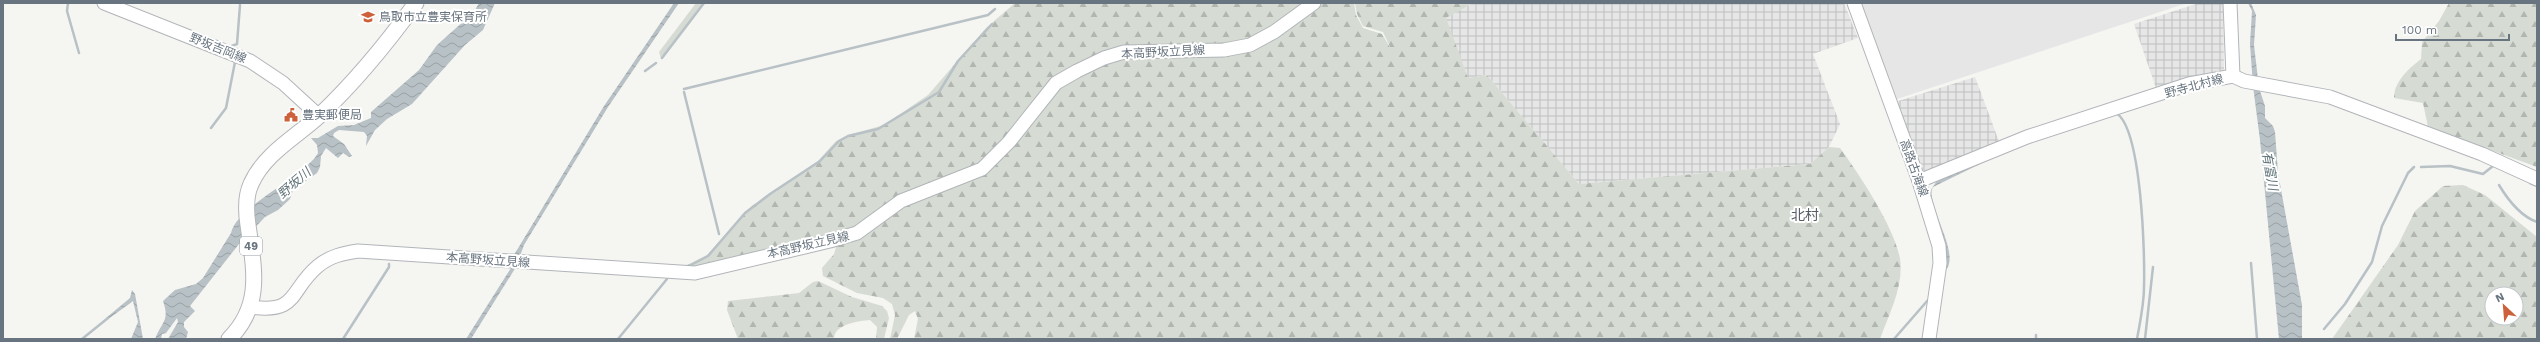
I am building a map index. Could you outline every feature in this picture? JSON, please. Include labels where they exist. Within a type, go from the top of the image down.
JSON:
[{"type":"main road","name":"49","points":[[229,339],[241,327],[252,302],[247,196],[250,186],[262,167],[320,116],[361,72],[416,3]]},
{"type":"street","name":"野坂吉岡線","points":[[104,3],[250,61],[283,83],[320,116]]},
{"type":"street","name":"本高野坂立見線","points":[[252,302],[269,310],[284,306],[318,266],[338,255],[358,251],[694,273],[857,233],[901,201],[969,176],[982,169],[1009,142],[1056,83],[1077,71],[1104,58],[1124,52],[1224,50],[1250,45],[1274,32],[1314,3]]},
{"type":"street","name":"高路古海線","points":[[1854,3],[1919,181],[1939,246],[1940,263],[1928,339]]},
{"type":"street","points":[[2230,3],[2238,79]]},
{"type":"street","name":"野寺北村線","points":[[1919,181],[2027,137],[2189,84],[2238,79],[2276,88],[2330,97],[2482,154],[2537,179]]},
{"type":"shaded area","points":[[1473,3],[1844,3],[1858,38],[1813,54],[1840,124],[1829,147],[1810,164],[1579,184],[1487,75],[1468,78],[1445,18]]},
{"type":"shaded area","points":[[1861,3],[2187,3],[1897,99]]},
{"type":"shaded area","points":[[2199,3],[2223,3],[2224,71],[2157,91],[2134,24]]},
{"type":"shaded area","points":[[1975,77],[2000,144],[1922,174],[1895,102]]},
{"type":"green space","points":[[696,3],[703,3],[661,59],[659,52]]},
{"type":"green space","points":[[1015,3],[1310,3],[1247,43],[1155,47],[1072,69],[988,160],[857,229],[702,268],[683,267],[707,255],[752,206],[817,162],[836,141],[852,134],[884,125],[928,95],[986,28]]},
{"type":"green space","points":[[1321,3],[1354,3],[1356,15],[1363,28],[1382,34],[1391,49],[1383,32],[1363,26],[1357,14],[1355,3],[1473,3],[1446,18],[1468,78],[1487,75],[1579,184],[1810,164],[1829,147],[1840,148],[1866,186],[1884,217],[1897,246],[1900,259],[1901,269],[1898,290],[1880,339],[914,339],[918,319],[915,311],[909,315],[897,339],[890,339],[895,315],[892,304],[883,298],[857,293],[823,276],[822,268],[834,254],[837,244],[898,207],[966,182],[1067,81],[1114,60],[1130,56],[1181,54],[1282,32]]},
{"type":"green space","points":[[2449,3],[2537,3],[2537,167],[2428,127],[2423,103],[2394,98],[2399,81],[2411,67],[2421,59],[2422,42],[2439,21]]},
{"type":"green space","points":[[2463,185],[2485,195],[2537,237],[2537,339],[2332,339],[2398,245],[2415,211],[2443,186]]},
{"type":"green space","points":[[818,281],[852,297],[882,306],[887,311],[889,318],[884,339],[876,339],[877,327],[870,320],[854,322],[842,327],[835,334],[834,339],[738,339],[727,310],[728,301],[799,293],[813,282]]},
{"type":"water","name":"野坂川","points":[[479,3],[495,3],[483,30],[465,45],[412,104],[387,119],[375,130],[366,146],[367,136],[364,132],[339,130],[334,133],[333,136],[344,144],[352,156],[349,157],[343,153],[338,158],[326,148],[321,156],[320,167],[317,173],[293,190],[290,199],[278,210],[265,217],[239,244],[190,306],[195,311],[184,322],[184,327],[188,332],[186,339],[168,339],[178,322],[177,318],[166,333],[162,334],[161,339],[155,339],[164,321],[166,313],[163,301],[175,290],[196,284],[203,278],[236,223],[245,212],[299,173],[310,163],[318,153],[317,145],[311,138],[318,138],[338,126],[354,125],[371,118],[371,112],[419,70],[437,45],[474,12]]},
{"type":"water","points":[[674,3],[679,3],[608,107],[524,245],[516,267],[471,339],[466,339],[511,268],[512,258],[604,106]]},
{"type":"water","name":"有富川","points":[[2248,3],[2251,3],[2256,15],[2254,45],[2259,88],[2265,106],[2265,118],[2273,126],[2275,132],[2278,173],[2302,305],[2302,339],[2279,339],[2260,140],[2253,86],[2250,44],[2252,11]]},
{"type":"water","points":[[2021,144],[1933,187],[1933,204],[1946,240],[1949,252],[1949,262],[1946,270],[1947,260],[1942,231],[1929,193],[1936,182]]},
{"type":"water","points":[[132,290],[135,294],[143,339],[131,339],[138,322],[133,301],[107,320],[106,318],[130,298]]},
{"type":"waterway","points":[[68,3],[67,11],[79,53]]},
{"type":"waterway","points":[[662,58],[704,3]]},
{"type":"waterway","points":[[229,47],[237,44],[240,5]]},
{"type":"waterway","points":[[684,89],[988,15],[995,9]]},
{"type":"waterway","points":[[687,267],[708,256],[745,213],[770,194],[820,161],[839,141],[848,136],[878,129],[939,92],[958,61],[992,24]]},
{"type":"waterway","points":[[211,128],[226,108],[235,62]]},
{"type":"waterway","points":[[645,71],[656,63]]},
{"type":"waterway","points":[[684,92],[719,234]]},
{"type":"waterway","points":[[2116,113],[2125,124],[2131,142],[2137,167],[2140,194],[2144,249],[2144,294],[2137,339]]},
{"type":"waterway","points":[[2421,167],[2450,166],[2483,174],[2493,166]]},
{"type":"waterway","points":[[2324,329],[2345,304],[2372,262],[2382,226],[2408,173],[2414,167]]},
{"type":"waterway","points":[[2530,183],[2537,186]]},
{"type":"waterway","points":[[2499,185],[2506,196],[2520,212],[2537,222]]},
{"type":"waterway","points":[[2251,263],[2257,339]]},
{"type":"waterway","points":[[343,339],[389,267],[389,264]]},
{"type":"waterway","points":[[2145,339],[2153,267]]},
{"type":"waterway","points":[[618,339],[667,279]]},
{"type":"waterway","points":[[1894,339],[1928,300]]},
{"type":"waterway","points":[[82,339],[108,318]]},
{"type":"place","name":"鳥取市立豊実保育所","points":[[368,17]]},
{"type":"place","name":"豊実郵便局","points":[[291,115]]},
{"type":"district","name":"北村","points":[[1805,215]]}]
